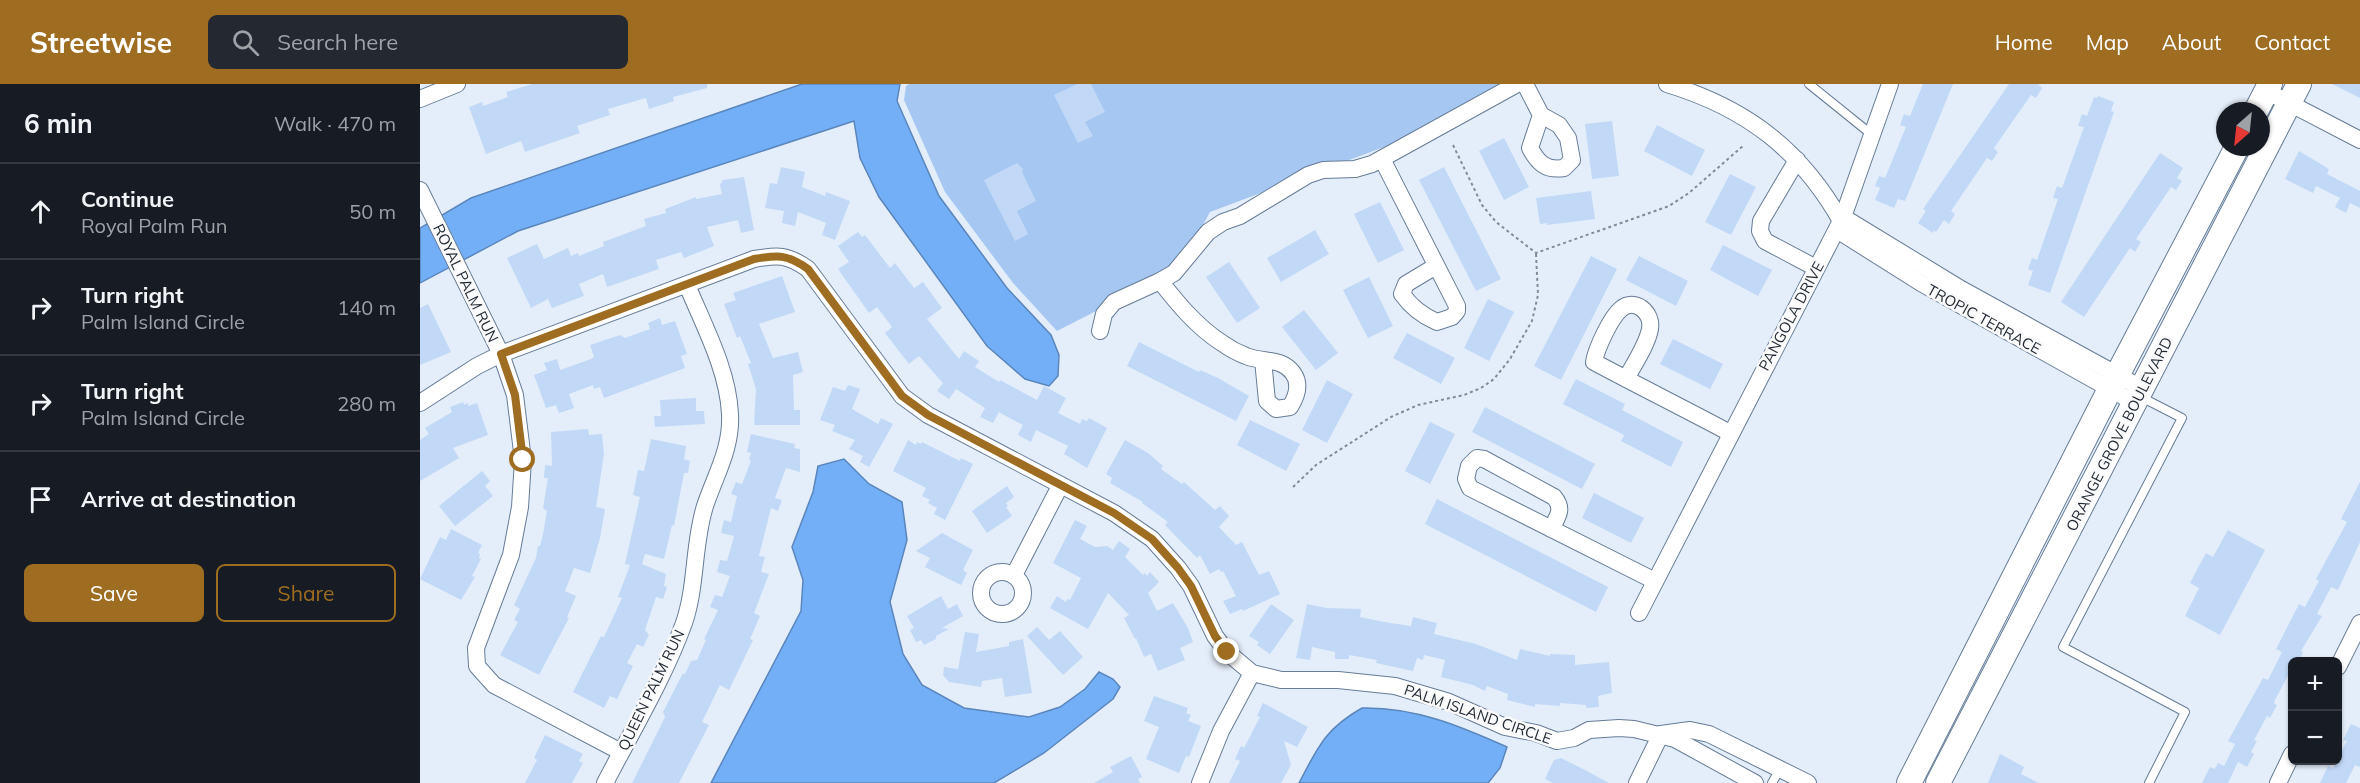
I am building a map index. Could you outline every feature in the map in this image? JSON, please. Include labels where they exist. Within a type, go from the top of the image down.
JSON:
[{"type":"street","points":[[1100,332],[1104,314],[1114,302],[1160,282],[1174,273],[1208,232],[1224,222],[1240,216],[1308,175],[1323,170],[1356,169],[1382,159],[1517,84]]},
{"type":"street","points":[[1525,84],[1541,115]]},
{"type":"street","points":[[1667,84],[1694,92],[1737,112],[1773,137],[1797,159],[1819,185],[1840,222]]},
{"type":"street","points":[[1840,222],[1890,84]]},
{"type":"street","points":[[420,99],[451,85]]},
{"type":"street","points":[[2264,96],[2294,93],[2360,140]]},
{"type":"street","name":"ORANGE GROVE BOULEVARD","points":[[1938,783],[2294,93]]},
{"type":"street","name":"ORANGE GROVE BOULEVARD","points":[[1909,783],[2232,156]]},
{"type":"street","points":[[1382,159],[1436,266]]},
{"type":"street","points":[[1797,159],[1761,221],[1760,231],[1765,241],[1816,268]]},
{"type":"street","name":"ROYAL PALM RUN","points":[[420,190],[501,354],[515,395],[523,460],[520,507],[511,555],[476,648],[477,666],[495,685],[621,752]]},
{"type":"street","name":"TROPIC TERRACE","points":[[1840,222],[1961,289],[2139,396]]},
{"type":"street","name":"PANGOLA DRIVE","points":[[1639,613],[1840,222]]},
{"type":"street","name":"PALM ISLAND CIRCLE","points":[[420,403],[501,354],[754,259],[777,255],[795,259],[808,269],[902,396],[928,415],[1127,521],[1164,551],[1191,586],[1215,636],[1227,652],[1252,673],[1281,680],[1338,680],[1395,686],[1449,702],[1505,727],[1536,733],[1557,741],[1574,738],[1589,730],[1634,729],[1661,734],[1690,730],[1709,734],[1776,776],[1808,783]]},
{"type":"street","points":[[1160,282],[1182,309],[1220,343],[1248,357],[1263,360]]},
{"type":"street","name":"QUEEN PALM RUN","points":[[605,783],[671,654],[684,622],[693,589],[698,542],[705,507],[728,444],[730,415],[724,377],[687,285]]},
{"type":"street","points":[[1626,379],[1730,433]]},
{"type":"street","points":[[1551,529],[1560,512],[1560,505],[1554,497],[1484,459],[1477,458],[1469,466],[1466,479],[1470,488],[1551,529],[1654,581]]},
{"type":"street","points":[[1014,575],[1060,486]]},
{"type":"street","points":[[2342,657],[2360,623]]},
{"type":"street","points":[[1200,783],[1221,731],[1252,673]]},
{"type":"street","points":[[1637,783],[1661,734],[1675,739],[1755,783]]},
{"type":"street","points":[[2278,783],[2288,762]]},
{"type":"lane","points":[[1809,84],[1871,134]]},
{"type":"lane","points":[[2139,396],[2182,418],[2063,647],[2185,712],[2149,783]]},
{"type":"path","points":[[1293,487],[1316,465],[1391,417],[1418,405],[1464,395],[1481,388],[1494,379],[1510,359],[1532,321],[1538,295],[1536,253],[1496,222],[1482,205],[1453,145]]},
{"type":"path","points":[[1536,253],[1669,206],[1696,187],[1744,145]]},
{"type":"shaded area","points":[[909,84],[1511,84],[1384,147],[1210,212],[1180,268],[1057,331],[1013,283],[945,192],[904,100],[906,86]]},
{"type":"water","points":[[802,84],[900,84],[897,101],[939,196],[1007,288],[1051,335],[1059,355],[1058,376],[1049,386],[1025,379],[987,346],[879,197],[860,158],[854,121],[518,231],[420,283],[420,228],[471,198]]},
{"type":"water","points":[[844,459],[869,484],[902,502],[907,540],[890,602],[903,654],[922,685],[964,708],[1029,717],[1060,707],[1085,689],[1099,672],[1113,679],[1120,687],[1113,699],[1044,753],[994,783],[711,783],[801,611],[803,580],[792,547],[813,492],[818,466]]},
{"type":"water","points":[[1362,708],[1419,714],[1489,739],[1507,747],[1500,768],[1488,783],[1299,783],[1331,731]]},
{"type":"building","points":[[532,84],[707,84],[707,88],[673,97],[674,101],[649,109],[646,98],[608,109],[610,115],[577,126],[580,133],[525,152],[521,141],[486,154],[469,107],[482,102],[483,106],[508,97],[506,92]]},
{"type":"building","points":[[1077,84],[1091,84],[1105,112],[1085,122],[1093,136],[1078,143],[1054,95]]},
{"type":"building","points":[[1923,84],[1953,84],[1905,201],[1898,199],[1894,208],[1875,200],[1880,188],[1875,186],[1879,176],[1885,178],[1906,127],[1900,125],[1904,114],[1910,116]]},
{"type":"building","points":[[2009,84],[2038,84],[2042,88],[2036,98],[2031,95],[1994,148],[1998,152],[1992,161],[1987,158],[1951,211],[1955,214],[1949,224],[1944,220],[1933,233],[1918,223],[1926,211],[1923,209]]},
{"type":"building","points":[[2332,84],[2360,84],[2360,98]]},
{"type":"building","points":[[2098,96],[2114,102],[2111,111],[2114,112],[2050,293],[2028,285],[2033,271],[2028,269],[2032,258],[2037,260],[2058,199],[2053,198],[2057,186],[2062,188],[2084,127],[2078,126],[2082,114],[2087,116],[2094,97]]},
{"type":"building","points":[[1612,121],[1619,176],[1592,179],[1585,124]]},
{"type":"building","points":[[1657,125],[1705,150],[1692,176],[1644,151]]},
{"type":"building","points":[[1504,138],[1529,187],[1504,200],[1479,151]]},
{"type":"building","points":[[2299,151],[2329,169],[2327,174],[2360,191],[2360,208],[2350,203],[2346,213],[2335,207],[2340,198],[2316,186],[2313,193],[2285,179]]},
{"type":"building","points":[[2160,153],[2183,168],[2177,178],[2182,181],[2176,190],[2171,187],[2136,239],[2141,242],[2135,252],[2130,248],[2084,317],[2061,302]]},
{"type":"building","points":[[1017,163],[1023,169],[1022,172],[1036,201],[1017,211],[1028,234],[1015,241],[984,180]]},
{"type":"building","points":[[781,167],[805,172],[802,187],[825,196],[826,192],[850,201],[835,240],[822,235],[826,223],[798,212],[795,226],[782,223],[784,211],[765,208],[770,183],[777,184]]},
{"type":"building","points":[[1444,167],[1501,279],[1476,291],[1419,180]]},
{"type":"building","points":[[1730,174],[1756,187],[1731,235],[1705,222]]},
{"type":"building","points":[[744,177],[754,230],[741,233],[738,220],[707,227],[714,246],[684,258],[681,252],[656,260],[659,269],[607,287],[603,274],[579,284],[584,296],[552,308],[548,299],[531,308],[507,258],[537,244],[544,259],[568,248],[571,256],[578,253],[579,256],[604,246],[603,242],[646,226],[644,219],[666,213],[665,209],[696,197],[696,199],[722,194],[720,185],[723,180]]},
{"type":"building","points":[[1591,191],[1595,219],[1540,224],[1536,198]]},
{"type":"building","points":[[1380,202],[1404,250],[1378,263],[1354,214]]},
{"type":"building","points":[[1315,230],[1329,254],[1281,282],[1267,258]]},
{"type":"building","points":[[858,232],[862,237],[865,235],[890,268],[895,263],[914,288],[923,282],[942,308],[927,319],[959,359],[964,351],[979,361],[975,367],[999,382],[1000,380],[1037,400],[1044,386],[1066,398],[1058,413],[1080,424],[1082,419],[1087,421],[1089,418],[1107,428],[1087,468],[1064,454],[1068,446],[1036,430],[1031,442],[1018,435],[1023,425],[999,412],[993,423],[980,417],[985,408],[956,389],[949,399],[937,391],[943,383],[919,356],[909,364],[885,333],[892,327],[877,307],[869,313],[838,269],[849,262],[838,246]]},
{"type":"building","points":[[1723,245],[1772,270],[1758,296],[1710,270]]},
{"type":"building","points":[[1591,256],[1617,269],[1561,380],[1534,366]]},
{"type":"building","points":[[1639,256],[1688,281],[1676,306],[1626,280]]},
{"type":"building","points":[[1229,262],[1260,308],[1237,323],[1206,277]]},
{"type":"building","points":[[782,276],[795,312],[759,324],[773,358],[798,352],[803,372],[793,375],[794,410],[800,410],[800,425],[754,425],[756,389],[748,364],[751,363],[740,336],[737,338],[724,304],[736,300],[733,293]]},
{"type":"building","points":[[1369,277],[1393,326],[1368,338],[1343,290]]},
{"type":"building","points":[[1488,299],[1514,312],[1489,361],[1464,348]]},
{"type":"building","points":[[428,304],[451,352],[420,365],[420,308]]},
{"type":"building","points":[[1304,310],[1338,353],[1316,370],[1282,327]]},
{"type":"building","points":[[660,318],[662,325],[675,321],[687,354],[681,356],[685,368],[604,398],[600,387],[594,389],[593,385],[569,394],[574,408],[559,413],[556,405],[546,408],[534,375],[547,370],[544,363],[557,359],[560,370],[591,359],[594,357],[590,345],[620,335],[625,338],[650,329],[648,323]]},
{"type":"building","points":[[1407,333],[1455,358],[1441,384],[1393,358]]},
{"type":"building","points":[[1673,339],[1723,364],[1710,389],[1660,364]]},
{"type":"building","points":[[1139,342],[1199,372],[1200,370],[1218,378],[1249,396],[1236,421],[1127,366]]},
{"type":"building","points":[[1576,379],[1625,404],[1622,410],[1683,442],[1671,467],[1621,441],[1624,435],[1563,404]]},
{"type":"building","points":[[1327,380],[1353,394],[1327,443],[1302,430]]},
{"type":"building","points":[[848,385],[860,389],[852,409],[878,424],[881,418],[893,424],[869,467],[860,462],[863,456],[849,449],[855,440],[832,431],[835,425],[820,420],[833,387],[845,391]]},
{"type":"building","points":[[696,398],[696,411],[704,411],[705,424],[655,427],[654,416],[661,416],[660,400]]},
{"type":"building","points":[[463,402],[464,405],[468,403],[468,406],[477,403],[488,435],[453,448],[459,458],[420,481],[420,440],[429,434],[425,428],[452,412],[450,407]]},
{"type":"building","points":[[1485,407],[1595,464],[1582,489],[1472,432]]},
{"type":"building","points":[[1250,420],[1300,444],[1286,471],[1237,445]]},
{"type":"building","points":[[1430,422],[1455,434],[1430,484],[1405,471]]},
{"type":"building","points":[[588,429],[589,435],[602,434],[604,454],[596,507],[605,509],[600,538],[590,573],[574,568],[565,591],[576,596],[567,617],[569,618],[539,675],[500,655],[518,622],[514,620],[520,609],[514,605],[536,558],[543,534],[547,511],[543,508],[548,478],[544,478],[545,465],[552,466],[551,432]]},
{"type":"building","points":[[751,434],[795,444],[794,448],[800,449],[800,472],[786,468],[775,498],[782,500],[778,511],[771,508],[759,556],[765,557],[761,572],[769,574],[754,613],[760,616],[750,639],[753,640],[729,690],[720,685],[702,722],[709,725],[679,783],[632,783],[665,717],[663,712],[683,673],[685,674],[691,661],[697,660],[718,610],[710,607],[715,595],[722,597],[730,576],[717,572],[720,560],[727,561],[734,536],[721,533],[724,520],[731,522],[737,496],[731,494],[736,482],[742,484],[751,461],[749,460],[751,453],[747,452]]},
{"type":"building","points":[[651,439],[686,446],[684,459],[690,461],[688,473],[684,473],[674,526],[672,525],[664,559],[645,554],[642,564],[666,574],[664,586],[667,587],[663,599],[656,597],[645,630],[649,635],[643,647],[637,644],[627,663],[633,666],[617,699],[610,696],[604,708],[573,692],[601,636],[604,637],[622,598],[618,597],[630,565],[625,564],[640,497],[633,495],[638,470],[644,471]]},
{"type":"building","points":[[908,440],[916,445],[917,442],[921,444],[922,442],[960,461],[961,458],[973,464],[945,520],[934,514],[937,508],[928,503],[930,500],[922,496],[926,488],[893,471]]},
{"type":"building","points":[[1125,440],[1148,453],[1163,466],[1161,469],[1182,484],[1184,482],[1215,510],[1220,506],[1229,516],[1219,527],[1236,545],[1242,542],[1259,575],[1269,571],[1280,594],[1243,611],[1242,609],[1230,614],[1223,601],[1236,596],[1223,571],[1219,569],[1210,574],[1200,555],[1197,558],[1165,525],[1168,522],[1143,502],[1110,483],[1112,478],[1106,474]]},
{"type":"building","points":[[482,471],[490,481],[485,486],[493,496],[455,526],[439,506]]},
{"type":"building","points":[[2360,482],[2360,542],[2338,590],[2331,587],[2317,614],[2322,616],[2301,651],[2303,652],[2301,657],[2288,657],[2288,676],[2275,700],[2274,704],[2277,705],[2270,718],[2267,716],[2254,740],[2257,741],[2251,752],[2254,754],[2247,767],[2238,762],[2228,783],[2202,783],[2210,767],[2215,769],[2218,763],[2224,766],[2235,744],[2228,741],[2263,678],[2268,680],[2282,652],[2276,649],[2299,604],[2305,607],[2319,581],[2316,579],[2347,522],[2341,519]]},
{"type":"building","points":[[1007,486],[1014,497],[1006,503],[1012,516],[987,533],[972,511]]},
{"type":"building","points":[[1594,493],[1644,518],[1631,543],[1582,518]]},
{"type":"building","points":[[1437,499],[1608,587],[1596,612],[1425,524]]},
{"type":"building","points":[[1075,520],[1087,526],[1080,539],[1095,547],[1107,546],[1113,550],[1119,541],[1130,549],[1125,557],[1143,575],[1145,573],[1147,576],[1150,572],[1159,582],[1148,593],[1157,611],[1173,603],[1188,628],[1193,642],[1180,648],[1185,660],[1158,671],[1151,654],[1144,657],[1124,618],[1129,615],[1108,593],[1088,629],[1050,608],[1057,596],[1066,602],[1067,599],[1070,600],[1081,578],[1053,563]]},
{"type":"building","points":[[451,529],[482,545],[478,553],[481,559],[472,576],[475,577],[461,600],[420,579],[440,537],[446,540]]},
{"type":"building","points":[[2228,530],[2265,550],[2220,635],[2185,616],[2199,588],[2190,583],[2206,553],[2213,557]]},
{"type":"building","points":[[942,533],[973,550],[963,570],[967,573],[961,585],[925,567],[930,558],[916,551]]},
{"type":"building","points":[[941,596],[948,609],[957,604],[963,616],[942,628],[949,629],[936,636],[936,639],[924,645],[921,640],[916,642],[910,630],[914,628],[907,616]]},
{"type":"building","points":[[1271,604],[1294,620],[1270,654],[1257,645],[1259,642],[1249,636]]},
{"type":"building","points":[[1307,604],[1327,608],[1361,609],[1360,617],[1411,626],[1413,617],[1437,623],[1434,634],[1476,644],[1517,660],[1520,649],[1550,656],[1550,654],[1575,655],[1575,665],[1609,662],[1612,693],[1598,696],[1599,707],[1586,708],[1586,705],[1560,703],[1560,706],[1535,704],[1535,707],[1507,700],[1508,694],[1487,686],[1485,691],[1473,685],[1441,677],[1445,660],[1424,655],[1423,660],[1417,658],[1413,671],[1376,663],[1377,660],[1349,655],[1349,659],[1335,659],[1335,652],[1312,647],[1310,660],[1296,658]]},
{"type":"building","points":[[1037,627],[1049,640],[1060,631],[1083,657],[1063,675],[1027,636]]},
{"type":"building","points":[[965,632],[979,634],[976,652],[1009,646],[1009,642],[1023,639],[1032,693],[1005,697],[1002,678],[982,681],[981,687],[949,682],[943,675],[944,667],[958,669]]},
{"type":"building","points":[[1154,696],[1188,708],[1186,713],[1191,715],[1188,721],[1201,726],[1189,757],[1186,756],[1179,773],[1146,759],[1159,727],[1144,721]]},
{"type":"building","points":[[1263,703],[1308,727],[1297,747],[1284,741],[1291,765],[1281,783],[1229,783],[1240,761],[1235,759],[1241,746],[1244,748],[1260,717],[1257,716]]},
{"type":"building","points":[[2351,724],[2360,728],[2360,767],[2355,765],[2346,783],[2320,783],[2328,766],[2333,768],[2335,765],[2342,765],[2342,751],[2347,741],[2343,740]]},
{"type":"building","points":[[545,735],[583,754],[579,761],[583,763],[572,783],[525,783],[537,760],[534,758]]},
{"type":"building","points":[[2000,754],[2024,767],[2021,774],[2039,783],[1988,783]]},
{"type":"building","points":[[1131,756],[1142,777],[1138,779],[1140,783],[1094,783],[1113,772],[1110,767]]},
{"type":"building","points":[[1561,758],[1609,783],[1553,783],[1545,779],[1554,760]]},
{"type":"route","points":[[523,460],[515,395],[501,354],[754,259],[777,255],[795,259],[808,269],[902,396],[928,415],[1114,513],[1152,539],[1191,586],[1215,636],[1227,652]]}]
